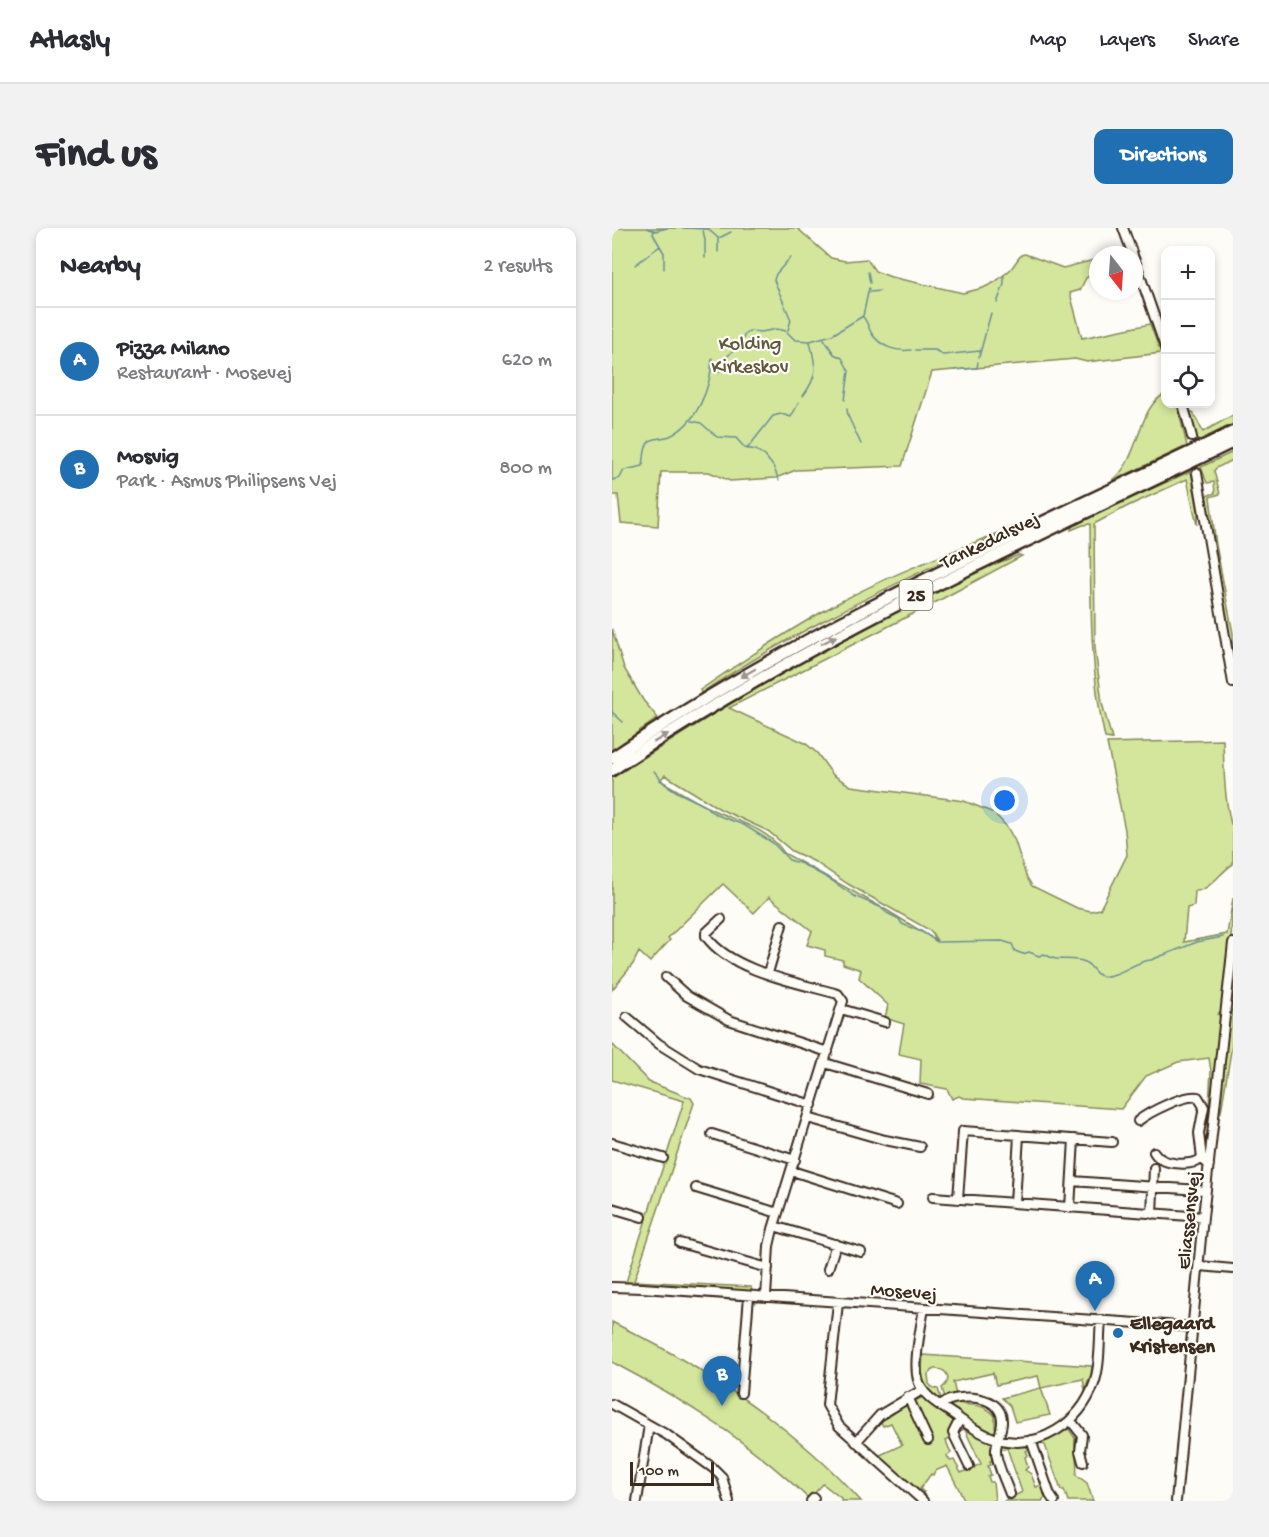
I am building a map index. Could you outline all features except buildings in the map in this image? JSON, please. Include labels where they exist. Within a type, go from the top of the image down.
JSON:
[{"type":"highway","name":"Tankedalsvej","points":[[612,758],[707,698],[810,638],[930,577],[1233,432]]},
{"type":"highway","name":"Tankedalsvej","points":[[612,770],[773,670],[850,628],[932,586],[1233,442]]},
{"type":"street","points":[[1124,228],[1130,246]]},
{"type":"street","points":[[1143,282],[1161,335]]},
{"type":"street","points":[[1184,408],[1192,437]]},
{"type":"street","points":[[1197,473],[1233,683]]},
{"type":"street","points":[[721,920],[706,933],[708,939],[723,952],[740,963],[838,994],[843,1001],[774,1226],[769,1246],[766,1298]]},
{"type":"street","points":[[768,973],[782,925]]},
{"type":"street","name":"Eliassensvej","points":[[1176,1501],[1224,1010],[1233,943]]},
{"type":"street","points":[[666,977],[687,996],[729,1020],[828,1052]]},
{"type":"street","points":[[841,1010],[885,1022]]},
{"type":"street","points":[[627,1017],[659,1044],[699,1069],[812,1105]]},
{"type":"street","points":[[825,1063],[928,1094]]},
{"type":"street","points":[[1138,1121],[1185,1098],[1192,1096],[1200,1098],[1204,1107],[1199,1133],[1202,1159],[1209,1165]]},
{"type":"street","points":[[808,1118],[916,1144]]},
{"type":"street","points":[[958,1199],[963,1131],[1112,1142]]},
{"type":"street","points":[[712,1134],[795,1160]]},
{"type":"street","points":[[1015,1203],[1018,1135]]},
{"type":"street","points":[[1070,1208],[1074,1139]]},
{"type":"street","points":[[612,1143],[663,1158]]},
{"type":"street","points":[[1154,1152],[1163,1161],[1193,1164],[1202,1159]]},
{"type":"street","points":[[1152,1214],[1154,1168]]},
{"type":"street","points":[[792,1171],[897,1204]]},
{"type":"street","points":[[1071,1181],[1199,1190]]},
{"type":"street","points":[[696,1188],[778,1214]]},
{"type":"street","points":[[933,1197],[1203,1217]]},
{"type":"street","points":[[612,1208],[642,1217]]},
{"type":"street","points":[[774,1226],[861,1252]]},
{"type":"street","points":[[680,1243],[768,1268]]},
{"type":"street","points":[[828,1269],[836,1244]]},
{"type":"street","points":[[1200,1266],[1233,1269]]},
{"type":"street","name":"Mosevej","points":[[612,1287],[1194,1327]]},
{"type":"street","points":[[741,1393],[749,1296]]},
{"type":"street","points":[[838,1303],[827,1405],[839,1426],[923,1501]]},
{"type":"street","points":[[924,1308],[917,1374],[922,1390],[983,1434],[1019,1442],[1051,1434],[1071,1420],[1082,1408],[1095,1381],[1101,1320]]},
{"type":"street","points":[[856,1442],[880,1415],[922,1390]]},
{"type":"street","points":[[908,1397],[928,1440]]},
{"type":"street","points":[[940,1405],[944,1402],[970,1398],[986,1401],[1002,1414],[996,1454],[1010,1494]]},
{"type":"street","points":[[612,1404],[667,1435],[713,1468],[722,1477],[729,1501]]},
{"type":"street","points":[[960,1419],[953,1433],[969,1466]]},
{"type":"street","points":[[1071,1420],[1082,1435],[1080,1451],[1083,1462]]},
{"type":"street","points":[[637,1501],[649,1425]]},
{"type":"street","points":[[1031,1440],[1054,1501]]},
{"type":"green space","name":"Kolding Kirkeskov","points":[[612,228],[797,228],[831,258],[845,261],[867,259],[875,271],[891,277],[963,293],[995,282],[1011,269],[1021,255],[1025,254],[1063,268],[1089,261],[1089,276],[1080,290],[1070,293],[1082,338],[1150,324],[1161,353],[1087,362],[1075,359],[932,372],[902,466],[796,470],[776,478],[730,481],[709,472],[661,472],[658,526],[621,523],[618,495],[612,495]]},
{"type":"green space","points":[[1161,397],[1161,408],[1178,408],[1187,446],[1112,481],[1129,460],[1149,410]]},
{"type":"green space","points":[[1188,412],[1193,412],[1203,432],[1233,415],[1233,424],[1198,441]]},
{"type":"green space","points":[[1233,452],[1233,460],[1214,471],[1220,494],[1210,497],[1216,545],[1233,633],[1233,657],[1206,496],[1215,493],[1214,482],[1207,483],[1201,467]]},
{"type":"green space","points":[[1191,471],[1198,511],[1197,525],[1187,479],[1094,524],[1095,648],[1102,703],[1112,739],[1105,738],[1093,659],[1090,524],[1071,530],[1072,525]]},
{"type":"green space","points":[[1013,527],[815,625],[701,693],[700,690],[751,655],[840,602],[904,571]]},
{"type":"green space","points":[[1019,555],[1022,556],[729,708],[805,743],[817,753],[833,775],[851,786],[964,801],[994,813],[1007,827],[1015,841],[1026,876],[1032,886],[1077,908],[1091,911],[1100,909],[1127,855],[1125,830],[1107,743],[1223,740],[1226,792],[1231,824],[1233,824],[1233,864],[1206,888],[1195,891],[1194,906],[1187,908],[1184,942],[1227,934],[1233,898],[1231,940],[1233,940],[1233,1005],[1228,1006],[1225,983],[1222,1009],[1218,1014],[1221,1019],[1211,1123],[1208,1123],[1211,1071],[1209,1058],[1178,1062],[1146,1076],[1121,1109],[959,1096],[952,1099],[947,1089],[920,1084],[921,1059],[899,1054],[904,1024],[885,1018],[888,1005],[859,978],[861,970],[843,964],[843,960],[825,956],[825,950],[807,945],[812,931],[769,897],[754,913],[723,884],[668,938],[670,940],[650,962],[639,952],[633,964],[612,990],[612,778],[813,654],[995,564]],"holes":[[[665,775],[720,809],[768,831],[792,851],[815,862],[848,884],[931,931],[937,941],[784,853],[778,845],[761,832],[713,810],[660,780]]]},
{"type":"green space","points":[[612,629],[624,668],[643,700],[658,718],[612,750]]},
{"type":"green space","points":[[1233,1010],[1232,1045],[1221,1112],[1218,1112],[1227,1012]]},
{"type":"green space","points":[[612,1044],[649,1082],[691,1098],[694,1103],[634,1281],[751,1287],[752,1291],[626,1282],[684,1101],[612,1080]]},
{"type":"green space","points":[[612,1322],[680,1358],[745,1400],[806,1447],[861,1501],[841,1501],[842,1499],[823,1484],[809,1499],[787,1478],[715,1423],[665,1391],[612,1362]]},
{"type":"green space","points":[[923,1355],[1092,1366],[1085,1390],[1083,1379],[1041,1388],[1038,1376],[996,1385],[993,1373],[953,1382],[956,1395],[945,1398],[942,1388],[947,1381],[947,1375],[942,1370],[934,1369],[928,1374],[929,1384],[938,1389],[941,1398],[937,1398],[927,1388],[923,1379]]},
{"type":"green space","points":[[1041,1388],[1050,1415],[1015,1422],[1010,1406],[1002,1398]]},
{"type":"green space","points":[[923,1397],[964,1429],[946,1441],[951,1453],[947,1456],[950,1461],[954,1460],[961,1473],[981,1464],[965,1430],[995,1442],[996,1459],[990,1461],[991,1465],[988,1466],[991,1475],[988,1476],[990,1482],[993,1482],[995,1501],[965,1501],[947,1466],[931,1474],[920,1489],[924,1492],[922,1494],[878,1456],[902,1445],[891,1423],[883,1426],[881,1422]]},
{"type":"green space","points":[[960,1400],[962,1404],[980,1406],[992,1412],[995,1416],[995,1427],[999,1429],[998,1434],[977,1426],[946,1404]]},
{"type":"green space","points":[[1068,1428],[1075,1438],[1076,1475],[1087,1483],[1093,1501],[1068,1501],[1064,1490],[1061,1490],[1045,1445],[1041,1442]]},
{"type":"green space","points":[[999,1443],[1029,1444],[1032,1448],[1026,1451],[1028,1467],[1025,1470],[1031,1474],[1036,1487],[1045,1484],[1049,1496],[1043,1501],[1004,1501],[1022,1492],[1007,1448],[998,1451]]},
{"type":"waterway","points":[[647,228],[655,231],[667,228]]},
{"type":"waterway","points":[[685,228],[708,229],[718,238],[718,252]]},
{"type":"waterway","points":[[654,230],[653,234],[664,253],[664,269]]},
{"type":"waterway","points":[[703,230],[705,258]]},
{"type":"waterway","points":[[719,238],[731,232]]},
{"type":"waterway","points":[[635,265],[660,246]]},
{"type":"waterway","points":[[788,330],[791,320],[774,280],[776,274],[791,257]]},
{"type":"waterway","points":[[868,272],[870,283]]},
{"type":"waterway","points":[[997,303],[1004,284],[1004,276]]},
{"type":"waterway","points":[[741,343],[749,331],[761,332],[777,329],[786,331],[795,340],[810,341],[832,335],[863,316],[869,288]]},
{"type":"waterway","points":[[870,292],[880,291]]},
{"type":"waterway","points":[[979,357],[991,313]]},
{"type":"waterway","points":[[863,317],[872,334],[884,345],[894,349],[911,350]]},
{"type":"waterway","points":[[824,339],[834,354],[842,358],[849,371],[845,400]]},
{"type":"waterway","points":[[803,396],[812,382],[815,370],[810,342]]},
{"type":"waterway","points":[[719,372],[720,365],[735,348]]},
{"type":"waterway","points":[[915,350],[935,350],[943,355],[980,351]]},
{"type":"waterway","points":[[612,480],[620,478],[624,470],[643,466],[646,448],[650,441],[670,436],[688,423],[701,403],[709,381],[712,358]]},
{"type":"waterway","points":[[954,370],[977,368],[978,362]]},
{"type":"waterway","points":[[747,449],[773,416],[781,414],[791,417],[799,402]]},
{"type":"waterway","points":[[847,409],[861,444]]},
{"type":"waterway","points":[[692,421],[701,423],[717,437],[736,438],[745,448],[756,450],[765,456],[773,466],[779,480]]},
{"type":"waterway","points":[[612,712],[623,722]]},
{"type":"waterway","points":[[654,771],[665,784],[679,793],[706,806],[710,811],[722,817],[744,825],[773,843],[789,860],[802,864],[854,896],[880,907],[899,919],[902,924],[924,933],[937,942],[1002,941],[1012,944],[1015,951],[1023,954],[1029,952],[1039,956],[1044,954],[1055,959],[1085,962],[1098,975],[1106,976],[1197,942],[1223,937]]},
{"type":"place","name":"Pizza Milano","points":[[1095,1311]]},
{"type":"place","name":"Ellegaard Kristensen","points":[[1118,1333]]},
{"type":"place","name":"Mosvig","points":[[722,1406]]}]
